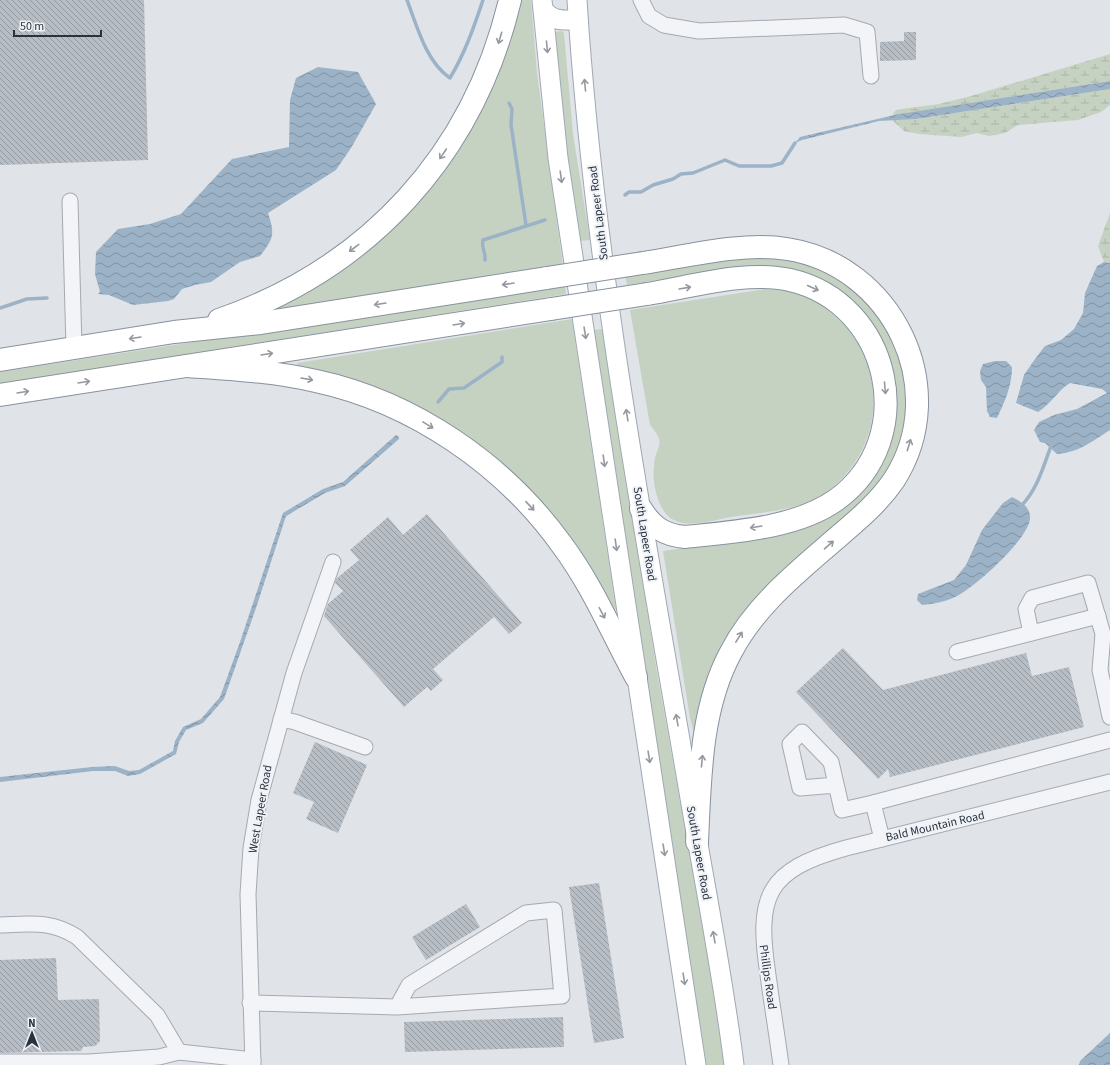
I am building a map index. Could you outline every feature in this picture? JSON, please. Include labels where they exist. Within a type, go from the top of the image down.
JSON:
[{"type":"highway","points":[[174,332],[234,314],[300,284],[357,245],[390,217],[430,172],[464,120],[490,65],[510,0]]},
{"type":"highway","points":[[0,360],[174,332],[261,323],[733,249],[769,247],[804,252],[838,265],[864,284],[887,308],[895,321],[912,362],[916,390],[916,418],[912,435],[906,455],[894,480],[864,514],[770,597],[747,625],[730,653],[716,686],[707,727],[700,784],[697,842]]},
{"type":"highway","points":[[0,395],[750,278],[789,280],[810,286],[826,294],[843,306],[857,319],[868,334],[881,365],[886,398],[885,414],[878,446],[862,474],[837,499],[811,514],[776,524],[685,537],[673,536],[661,531],[646,518],[641,509]]},
{"type":"highway","points":[[187,366],[269,373],[316,381],[341,388],[381,402],[416,418],[463,447],[507,483],[546,524],[562,545],[588,586],[636,677]]},
{"type":"main road","name":"South Lapeer Road","points":[[577,0],[603,254],[641,509],[734,1065]]},
{"type":"main road","points":[[543,4],[548,16],[553,19],[578,20]]},
{"type":"main road","points":[[543,4],[558,158],[696,1065]]},
{"type":"street","points":[[641,0],[649,16],[664,25],[699,31],[844,25],[867,32],[871,76]]},
{"type":"street","points":[[70,201],[74,348]]},
{"type":"street","name":"West Lapeer Road","points":[[253,1062],[248,926],[251,848],[259,800],[294,673],[333,562]]},
{"type":"street","points":[[1031,633],[1026,614],[1027,605],[1032,598],[1088,583],[1103,634],[1100,670],[1110,717]]},
{"type":"street","points":[[957,652],[1098,616]]},
{"type":"street","points":[[281,719],[295,722],[365,747]]},
{"type":"street","points":[[836,786],[842,810],[873,804],[1110,740]]},
{"type":"street","name":"Bald Mountain Road","points":[[772,891],[787,874],[807,861],[831,852],[1110,782]]},
{"type":"street","points":[[873,804],[882,839]]},
{"type":"street","name":"Phillips Road","points":[[772,891],[764,910],[763,940],[781,1065]]},
{"type":"street","points":[[250,1003],[398,1007],[562,996],[554,910],[526,913],[409,985],[398,1007]]},
{"type":"street","points":[[0,925],[50,924],[64,928],[78,937],[157,1014],[179,1052]]},
{"type":"street","points":[[0,1062],[89,1062],[159,1057],[179,1052],[253,1062]]},
{"type":"green space","points":[[517,0],[531,0],[537,73],[563,266],[264,314],[398,218]]},
{"type":"green space","points":[[562,31],[564,33],[573,134],[590,240],[580,241],[566,150],[554,34],[555,32]]},
{"type":"green space","points":[[1110,54],[1110,81],[899,114],[891,117],[895,111],[901,109],[939,104],[971,96]]},
{"type":"green space","points":[[1110,89],[1110,105],[1101,112],[1078,120],[1018,125],[1005,133],[989,136],[977,133],[961,137],[919,134],[904,131],[892,120],[916,119]]},
{"type":"green space","points":[[1110,213],[1110,263],[1104,262],[1098,246]]},
{"type":"green space","points":[[761,254],[815,263],[862,293],[901,353],[908,424],[890,475],[782,577],[696,732],[693,730],[690,718],[663,551],[774,534],[816,521],[836,512],[853,500],[869,478],[896,407],[895,383],[892,365],[876,330],[852,301],[837,289],[821,280],[803,273],[784,269],[763,268],[692,274],[627,285],[625,275]]},
{"type":"green space","points":[[565,284],[566,294],[0,384],[0,372]]},
{"type":"green space","points":[[765,289],[796,293],[808,297],[829,311],[850,332],[863,354],[871,377],[874,402],[871,426],[862,450],[848,471],[829,490],[807,502],[782,510],[731,517],[708,522],[691,524],[676,521],[669,517],[661,507],[656,493],[654,466],[659,442],[658,437],[650,425],[630,310]]},
{"type":"green space","points":[[572,319],[616,609],[607,610],[501,467],[298,369],[297,363]]},
{"type":"green space","points":[[602,329],[657,672],[706,947],[725,1065],[706,1065],[594,330]]},
{"type":"water","points":[[318,67],[358,72],[376,104],[351,148],[336,170],[268,213],[272,226],[272,236],[268,245],[260,256],[240,262],[211,282],[182,289],[174,299],[168,301],[133,305],[109,295],[98,294],[100,292],[95,274],[96,252],[118,229],[150,224],[181,214],[232,159],[289,147],[290,100],[296,78]]},
{"type":"water","points":[[1110,81],[1110,89],[916,119],[879,121],[795,143],[800,137],[899,114]]},
{"type":"water","points":[[1104,262],[1110,263],[1110,430],[1079,449],[1057,454],[1045,443],[1040,442],[1034,430],[1039,422],[1054,415],[1077,409],[1107,393],[1102,389],[1070,383],[1038,412],[1016,403],[1024,375],[1045,346],[1061,340],[1074,329],[1083,313],[1085,293],[1097,266]]},
{"type":"water","points":[[995,361],[1006,361],[1012,367],[1009,387],[997,418],[990,417],[987,411],[986,387],[981,380],[980,371],[983,364]]},
{"type":"water","points":[[396,435],[399,439],[345,486],[325,493],[286,516],[224,699],[203,723],[186,730],[179,742],[176,754],[140,774],[128,776],[115,771],[93,771],[0,782],[0,777],[92,767],[115,766],[129,771],[139,770],[173,751],[175,741],[183,727],[201,719],[220,697],[283,513],[323,489],[343,482]]},
{"type":"water","points":[[1012,497],[1021,502],[1028,509],[1030,516],[1028,525],[1022,536],[1012,548],[975,584],[964,592],[947,600],[922,605],[917,600],[918,594],[954,580],[966,565],[982,530],[1003,503]]},
{"type":"water","points":[[1110,1033],[1110,1065],[1079,1065],[1080,1061]]},
{"type":"building","points":[[0,0],[144,0],[148,160],[0,165]]},
{"type":"building","points":[[904,32],[916,32],[916,60],[880,61],[880,42],[904,41]]},
{"type":"building","points":[[427,514],[522,623],[509,634],[494,617],[433,669],[443,680],[431,691],[427,687],[404,707],[324,616],[328,604],[343,591],[335,583],[336,579],[359,560],[350,550],[388,517],[403,535]]},
{"type":"building","points":[[843,648],[883,690],[1026,653],[1032,676],[1069,667],[1084,727],[890,777],[888,769],[878,779],[796,692]]},
{"type":"building","points":[[315,742],[367,765],[338,833],[306,819],[314,802],[293,793]]},
{"type":"building","points":[[599,883],[624,1038],[594,1043],[569,887]]},
{"type":"building","points":[[466,904],[480,927],[426,960],[412,937]]},
{"type":"building","points":[[56,958],[58,1000],[99,999],[100,1041],[95,1046],[83,1047],[81,1051],[0,1053],[0,960]]},
{"type":"building","points":[[563,1017],[564,1047],[405,1052],[404,1022]]},
{"type":"waterway","points":[[407,0],[428,53],[442,71],[450,78],[465,49],[483,0]]},
{"type":"waterway","points":[[509,103],[512,109],[511,125],[526,225]]},
{"type":"waterway","points":[[625,195],[629,192],[641,192],[653,185],[673,179],[681,174],[693,173],[725,160],[739,166],[771,166],[782,163],[795,143]]},
{"type":"waterway","points":[[485,260],[483,240],[545,220]]},
{"type":"waterway","points":[[0,308],[27,299],[47,298]]},
{"type":"waterway","points":[[438,402],[449,389],[464,388],[502,362],[502,357]]},
{"type":"waterway","points":[[1020,507],[1026,501],[1035,486],[1052,443]]}]
